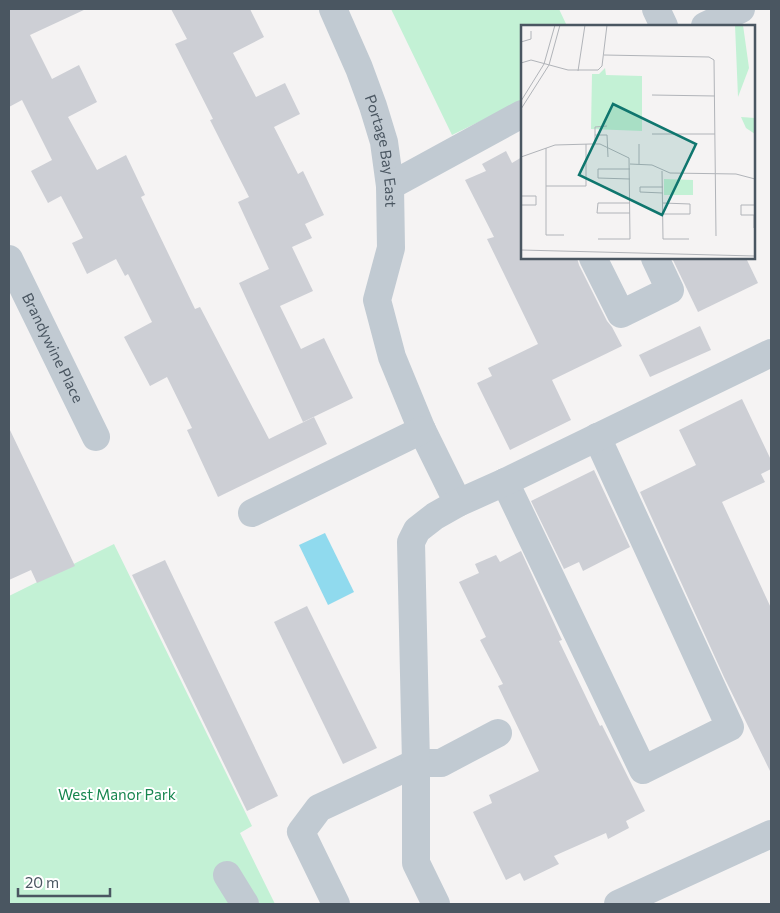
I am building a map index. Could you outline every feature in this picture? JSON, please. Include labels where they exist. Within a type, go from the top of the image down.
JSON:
[{"type":"street","name":"Portage Bay East","points":[[332,9],[359,68],[384,142],[390,186],[391,248],[376,300],[392,357],[422,430]]},
{"type":"street","points":[[656,9],[664,25]]},
{"type":"street","points":[[707,25],[741,9]]},
{"type":"street","points":[[390,186],[521,116]]},
{"type":"street","name":"Brandywine Place","points":[[9,259],[96,438]]},
{"type":"street","points":[[594,259],[621,314],[670,290],[655,259]]},
{"type":"street","points":[[436,904],[416,863],[416,763],[411,542],[416,530],[434,516],[458,503],[771,353]]},
{"type":"street","points":[[252,513],[422,430],[458,503]]},
{"type":"street","points":[[505,482],[643,770],[730,727],[597,436]]},
{"type":"street","points":[[336,904],[301,832],[319,808],[416,763],[441,763],[498,734]]},
{"type":"street","points":[[618,904],[771,834]]},
{"type":"street","points":[[227,875],[244,904]]},
{"type":"green space","points":[[391,9],[559,9],[567,25],[521,25],[521,101],[452,135]]},
{"type":"green space","name":"West Manor Park","points":[[114,544],[252,826],[240,833],[275,904],[9,904],[9,596]]},
{"type":"water","points":[[325,533],[354,592],[328,605],[299,545]]},
{"type":"building","points":[[9,9],[86,9],[30,35],[52,79],[79,65],[97,102],[68,117],[97,170],[126,155],[145,195],[141,197],[195,309],[200,307],[269,439],[314,417],[327,444],[218,497],[187,430],[192,428],[167,377],[150,386],[124,337],[152,322],[128,274],[125,276],[116,259],[87,274],[72,243],[83,238],[61,196],[48,203],[31,171],[52,160],[22,100],[9,107]]},
{"type":"building","points":[[171,9],[250,9],[264,37],[233,53],[256,97],[285,83],[300,114],[274,127],[298,174],[303,171],[324,215],[305,224],[312,238],[292,247],[313,291],[280,306],[301,349],[324,338],[353,398],[303,422],[239,283],[269,269],[238,202],[249,197],[210,120],[213,119],[175,44],[187,39]]},
{"type":"building","points":[[506,151],[512,163],[521,158],[521,259],[577,259],[607,321],[622,346],[552,380],[571,420],[510,450],[477,383],[492,376],[488,368],[538,344],[487,239],[494,237],[465,180],[486,171],[482,164]]},
{"type":"building","points":[[672,259],[746,259],[758,283],[698,312]]},
{"type":"building","points":[[700,326],[711,350],[650,377],[639,355]]},
{"type":"building","points":[[742,399],[771,460],[771,469],[761,474],[765,482],[722,502],[771,608],[771,773],[724,677],[640,492],[696,465],[679,430]]},
{"type":"building","points":[[9,428],[75,566],[37,583],[31,570],[9,580]]},
{"type":"building","points":[[594,470],[630,547],[583,571],[579,562],[564,569],[531,501]]},
{"type":"building","points":[[521,551],[562,640],[559,641],[600,726],[602,725],[645,811],[626,821],[629,828],[608,839],[606,833],[554,856],[559,864],[524,881],[520,873],[506,880],[473,812],[492,803],[489,795],[539,771],[498,686],[503,684],[480,640],[486,637],[459,582],[479,573],[475,564],[496,555],[500,562]]},
{"type":"building","points":[[165,560],[278,796],[247,811],[132,575]]},
{"type":"building","points":[[307,606],[377,748],[343,764],[274,622]]}]
